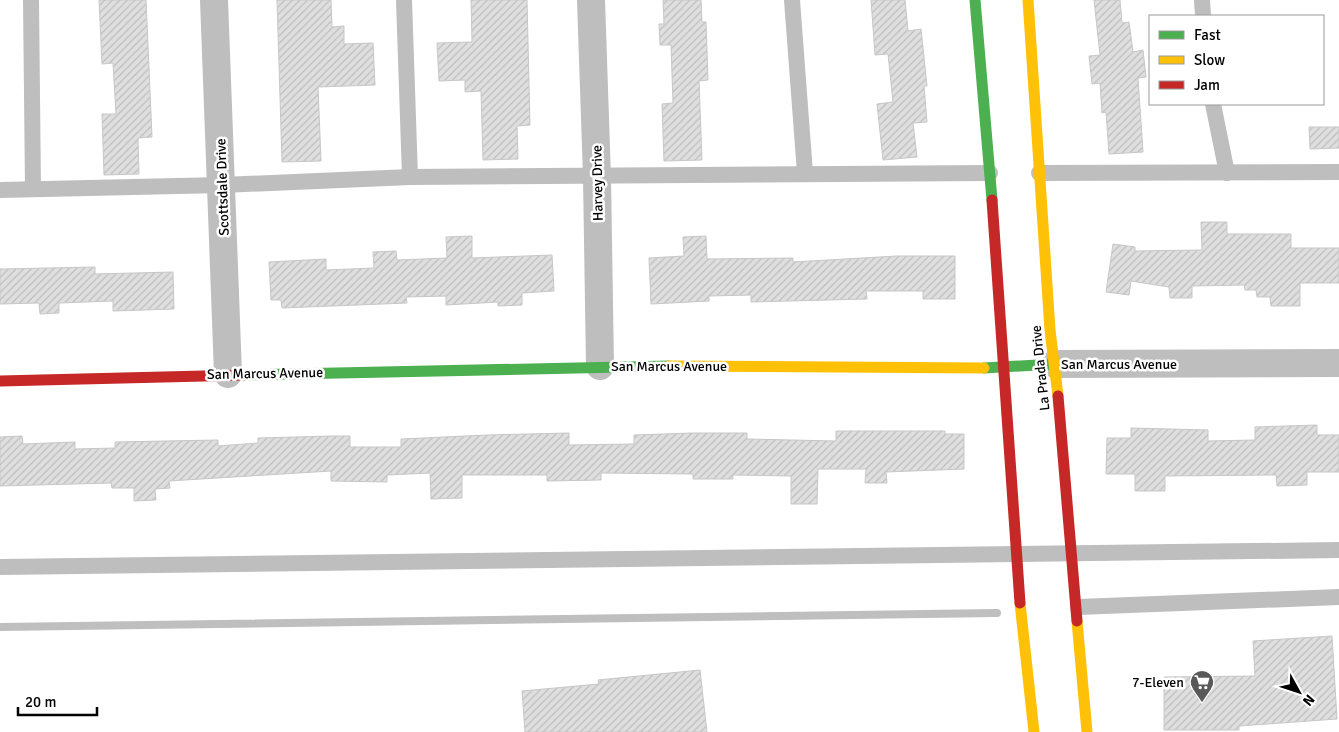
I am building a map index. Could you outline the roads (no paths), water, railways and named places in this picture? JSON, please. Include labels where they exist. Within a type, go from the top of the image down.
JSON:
[{"type":"main road","points":[[976,0],[1005,368],[1020,608],[1034,732]]},
{"type":"main road","name":"La Prada Drive","points":[[1028,0],[1050,330],[1055,364],[1078,607],[1087,732]]},
{"type":"main road","name":"San Marcus Avenue","points":[[0,381],[600,366],[1005,368],[1055,364]]},
{"type":"street","name":"Scottsdale Drive","points":[[214,0],[228,374]]},
{"type":"street","name":"Harvey Drive","points":[[591,0],[597,177],[600,366]]},
{"type":"street","name":"San Marcus Avenue","points":[[1055,364],[1339,363]]},
{"type":"lane","points":[[31,0],[33,189]]},
{"type":"lane","points":[[404,0],[410,177]]},
{"type":"lane","points":[[792,0],[804,173]]},
{"type":"lane","points":[[1202,0],[1203,15]]},
{"type":"lane","points":[[1213,105],[1227,173]]},
{"type":"lane","points":[[1039,173],[1339,172]]},
{"type":"lane","points":[[0,190],[222,185],[410,177],[990,173]]},
{"type":"lane","points":[[0,567],[1339,550]]},
{"type":"lane","points":[[1078,607],[1339,597]]},
{"type":"waterway","points":[[0,627],[997,613]]},
{"type":"place","name":"7-Eleven","points":[[1202,703]]}]
